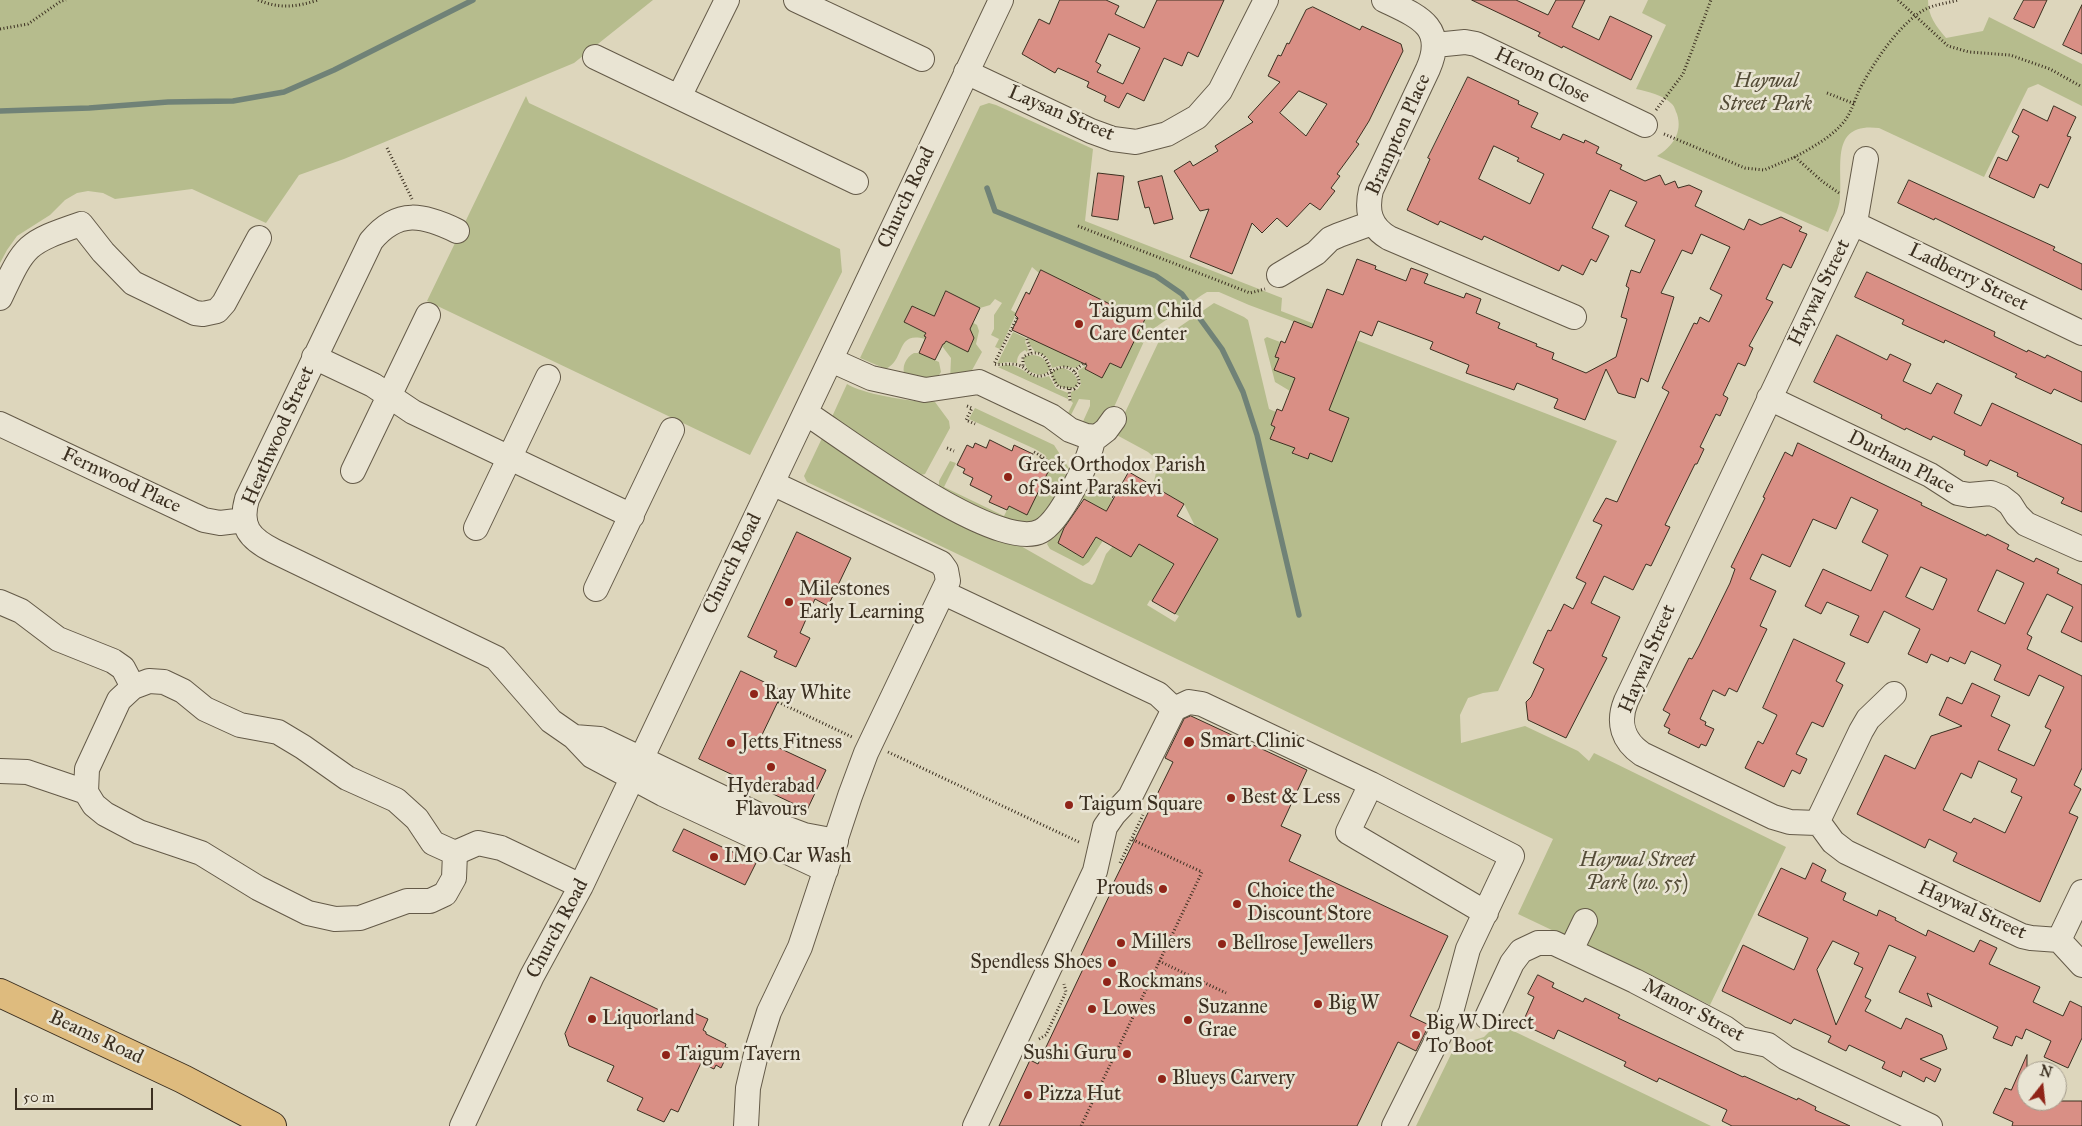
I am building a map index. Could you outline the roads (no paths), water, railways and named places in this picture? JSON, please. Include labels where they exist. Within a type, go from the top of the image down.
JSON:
[{"type":"main road","name":"Beams Road","points":[[0,993],[183,1079],[272,1126]]},
{"type":"street","points":[[679,97],[727,0]]},
{"type":"street","points":[[796,0],[922,59]]},
{"type":"street","name":"Church Road","points":[[462,1126],[532,976],[581,886],[1001,0]]},
{"type":"street","name":"Laysan Street","points":[[966,72],[1091,131],[1113,138],[1136,142],[1167,134],[1197,116],[1220,91],[1266,0]]},
{"type":"street","points":[[1384,0],[1410,13],[1426,24],[1431,30],[1435,45]]},
{"type":"street","name":"Heron Close","points":[[1435,45],[1465,42],[1476,44],[1645,125]]},
{"type":"street","name":"Brampton Place","points":[[1435,45],[1428,69],[1371,190],[1368,206],[1372,223],[1381,233],[1389,238],[1574,317]]},
{"type":"street","points":[[595,57],[856,182]]},
{"type":"street","name":"Haywal Street","points":[[1866,159],[1860,201],[1853,223],[1626,701],[1621,716],[1622,724],[1626,739],[1642,754],[1773,817],[1790,822],[1817,823],[1833,842],[1846,852],[2022,936],[2059,940]]},
{"type":"street","name":"Heathwood Street","points":[[457,231],[434,220],[418,217],[399,219],[387,225],[371,241],[314,357],[248,499],[245,520],[252,537],[264,546],[496,658],[551,721],[574,737],[600,739],[636,768]]},
{"type":"street","points":[[1279,275],[1316,253],[1338,234],[1372,223]]},
{"type":"street","name":"Ladberry Street","points":[[1853,223],[2082,333]]},
{"type":"street","points":[[0,298],[18,261],[32,244],[43,237],[81,224],[103,252],[133,283],[195,313],[204,314],[217,311],[224,303],[259,238]]},
{"type":"street","points":[[353,471],[428,315]]},
{"type":"street","points":[[314,357],[373,385],[413,412],[632,516]]},
{"type":"street","points":[[831,360],[871,378],[925,390],[979,382],[1051,416],[1070,430],[1086,436],[1097,437],[1106,430],[1114,419]]},
{"type":"street","points":[[476,528],[548,377]]},
{"type":"street","name":"Durham Place","points":[[1769,398],[1930,475],[1958,493],[1969,495],[1991,493],[2001,496],[2026,524],[2082,549]]},
{"type":"street","points":[[806,413],[926,492],[964,514],[989,526],[1027,535],[1041,531],[1053,522],[1088,460],[1092,444],[1086,436]]},
{"type":"street","name":"Fernwood Place","points":[[0,424],[204,520],[220,523],[245,520]]},
{"type":"street","points":[[596,589],[672,430]]},
{"type":"street","points":[[746,1126],[748,1088],[769,1012],[800,947],[850,796],[870,745],[944,593],[948,581],[948,575],[941,563],[772,483]]},
{"type":"street","points":[[944,593],[1162,696],[1174,709]]},
{"type":"street","points":[[0,602],[21,611],[58,639],[113,661],[123,668],[133,687]]},
{"type":"street","points":[[149,681],[164,682],[183,691],[205,709],[240,725],[278,732],[347,778],[396,800],[417,819],[433,843],[455,854],[454,878],[445,894],[430,900],[407,901],[360,918],[335,919],[308,912],[258,888],[201,854],[139,832],[105,814],[94,805],[86,792],[87,769],[119,700],[133,687],[149,681]]},
{"type":"street","points":[[1817,823],[1860,731],[1868,719],[1894,694]]},
{"type":"street","points":[[975,1126],[1095,871],[1103,832],[1108,820],[1130,797],[1174,709],[1183,703],[1189,702],[1202,704],[1371,784],[1512,856],[1468,949],[1451,1012],[1394,1126]]},
{"type":"street","points":[[636,768],[804,835],[836,841]]},
{"type":"street","points":[[636,768],[672,798],[826,870]]},
{"type":"street","points":[[0,771],[26,772],[86,792]]},
{"type":"street","points":[[1371,784],[1348,832],[1486,913]]},
{"type":"street","points":[[455,854],[478,842],[501,848],[581,886]]},
{"type":"street","points":[[2082,892],[2059,940],[2065,943],[2076,960],[2082,965]]},
{"type":"street","points":[[1571,950],[1585,921]]},
{"type":"street","name":"Manor Street","points":[[1487,1017],[1512,963],[1521,952],[1531,945],[1547,942],[1571,950],[1725,1028],[1740,1039],[1768,1045],[1786,1058],[1930,1126]]},
{"type":"waterway","points":[[0,111],[89,108],[168,102],[233,101],[284,92],[334,70],[473,0]]},
{"type":"waterway","points":[[987,188],[995,211],[1156,276],[1182,294],[1222,349],[1243,392],[1257,435],[1299,615]]},
{"type":"place","name":"Taigum Child Care Center","points":[[1079,324]]},
{"type":"place","name":"Greek Orthodox Parish of Saint Paraskevi","points":[[1008,477]]},
{"type":"place","name":"Milestones Early Learning","points":[[789,602]]},
{"type":"place","name":"Ray White","points":[[754,694]]},
{"type":"place","name":"Smart Clinic","points":[[1189,742]]},
{"type":"place","name":"Jetts Fitness","points":[[731,743]]},
{"type":"place","name":"Hyderabad Flavours","points":[[771,767]]},
{"type":"place","name":"Best & Less","points":[[1231,798]]},
{"type":"place","name":"Taigum Square","points":[[1069,805]]},
{"type":"place","name":"IMO Car Wash","points":[[714,857]]},
{"type":"place","name":"Prouds","points":[[1163,889]]},
{"type":"place","name":"Choice the Discount Store","points":[[1237,904]]},
{"type":"place","name":"Millers","points":[[1121,943]]},
{"type":"place","name":"Bellrose Jewellers","points":[[1222,944]]},
{"type":"place","name":"Spendless Shoes","points":[[1112,963]]},
{"type":"place","name":"Rockmans","points":[[1107,982]]},
{"type":"place","name":"Big W","points":[[1318,1004]]},
{"type":"place","name":"Lowes","points":[[1092,1009]]},
{"type":"place","name":"Liquorland","points":[[592,1019]]},
{"type":"place","name":"Suzanne Grae","points":[[1188,1020]]},
{"type":"place","name":"Big W Direct To Boot","points":[[1416,1035]]},
{"type":"place","name":"Sushi Guru","points":[[1127,1054]]},
{"type":"place","name":"Taigum Tavern","points":[[666,1055]]},
{"type":"place","name":"Blueys Carvery","points":[[1162,1079]]},
{"type":"place","name":"Pizza Hut","points":[[1028,1095]]},
{"type":"park label","name":"Haywal Street Park","points":[[1766,94]]},
{"type":"park label","name":"Haywal Street Park (no. 55)","points":[[1637,872]]}]
